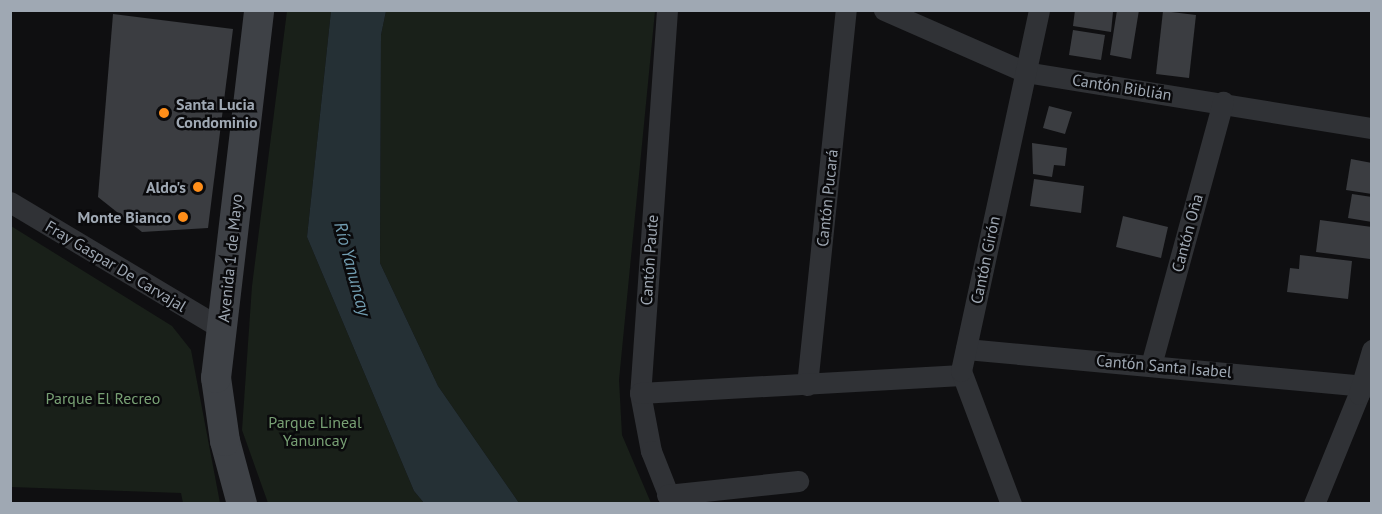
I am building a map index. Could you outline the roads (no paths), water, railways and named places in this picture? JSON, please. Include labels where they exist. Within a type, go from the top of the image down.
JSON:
[{"type":"main road","name":"Avenida 1 de Mayo","points":[[242,504],[225,441],[216,378],[259,10]]},
{"type":"street","name":"Cantón Paute","points":[[667,10],[640,393],[651,451],[670,499]]},
{"type":"street","name":"Cantón Pucará","points":[[807,385],[846,10]]},
{"type":"street","name":"Cantón Biblián","points":[[884,10],[1025,72],[1223,102],[1371,128]]},
{"type":"street","name":"Cantón Girón","points":[[961,375],[1039,10]]},
{"type":"street","name":"Cantón Oña","points":[[1151,365],[1223,102]]},
{"type":"street","name":"Fray Gaspar De Carvajal","points":[[10,202],[222,329]]},
{"type":"street","name":"Cantón Santa Isabel","points":[[966,349],[1362,386]]},
{"type":"street","points":[[1314,504],[1362,386],[1371,350]]},
{"type":"street","points":[[640,393],[961,375],[1011,504]]},
{"type":"street","points":[[670,499],[798,482]]},
{"type":"water","name":"Río Yanuncay","points":[[331,11],[386,11],[381,35],[380,263],[438,386],[519,503],[424,503],[414,491],[307,237]]},
{"type":"place","name":"Santa Lucia Condominio","points":[[164,113]]},
{"type":"place","name":"Aldo's","points":[[198,187]]},
{"type":"place","name":"Monte Bianco","points":[[183,217]]},
{"type":"park label","name":"Parque El Recreo","points":[[103,398]]},
{"type":"park label","name":"Parque Lineal Yanuncay","points":[[315,431]]}]
